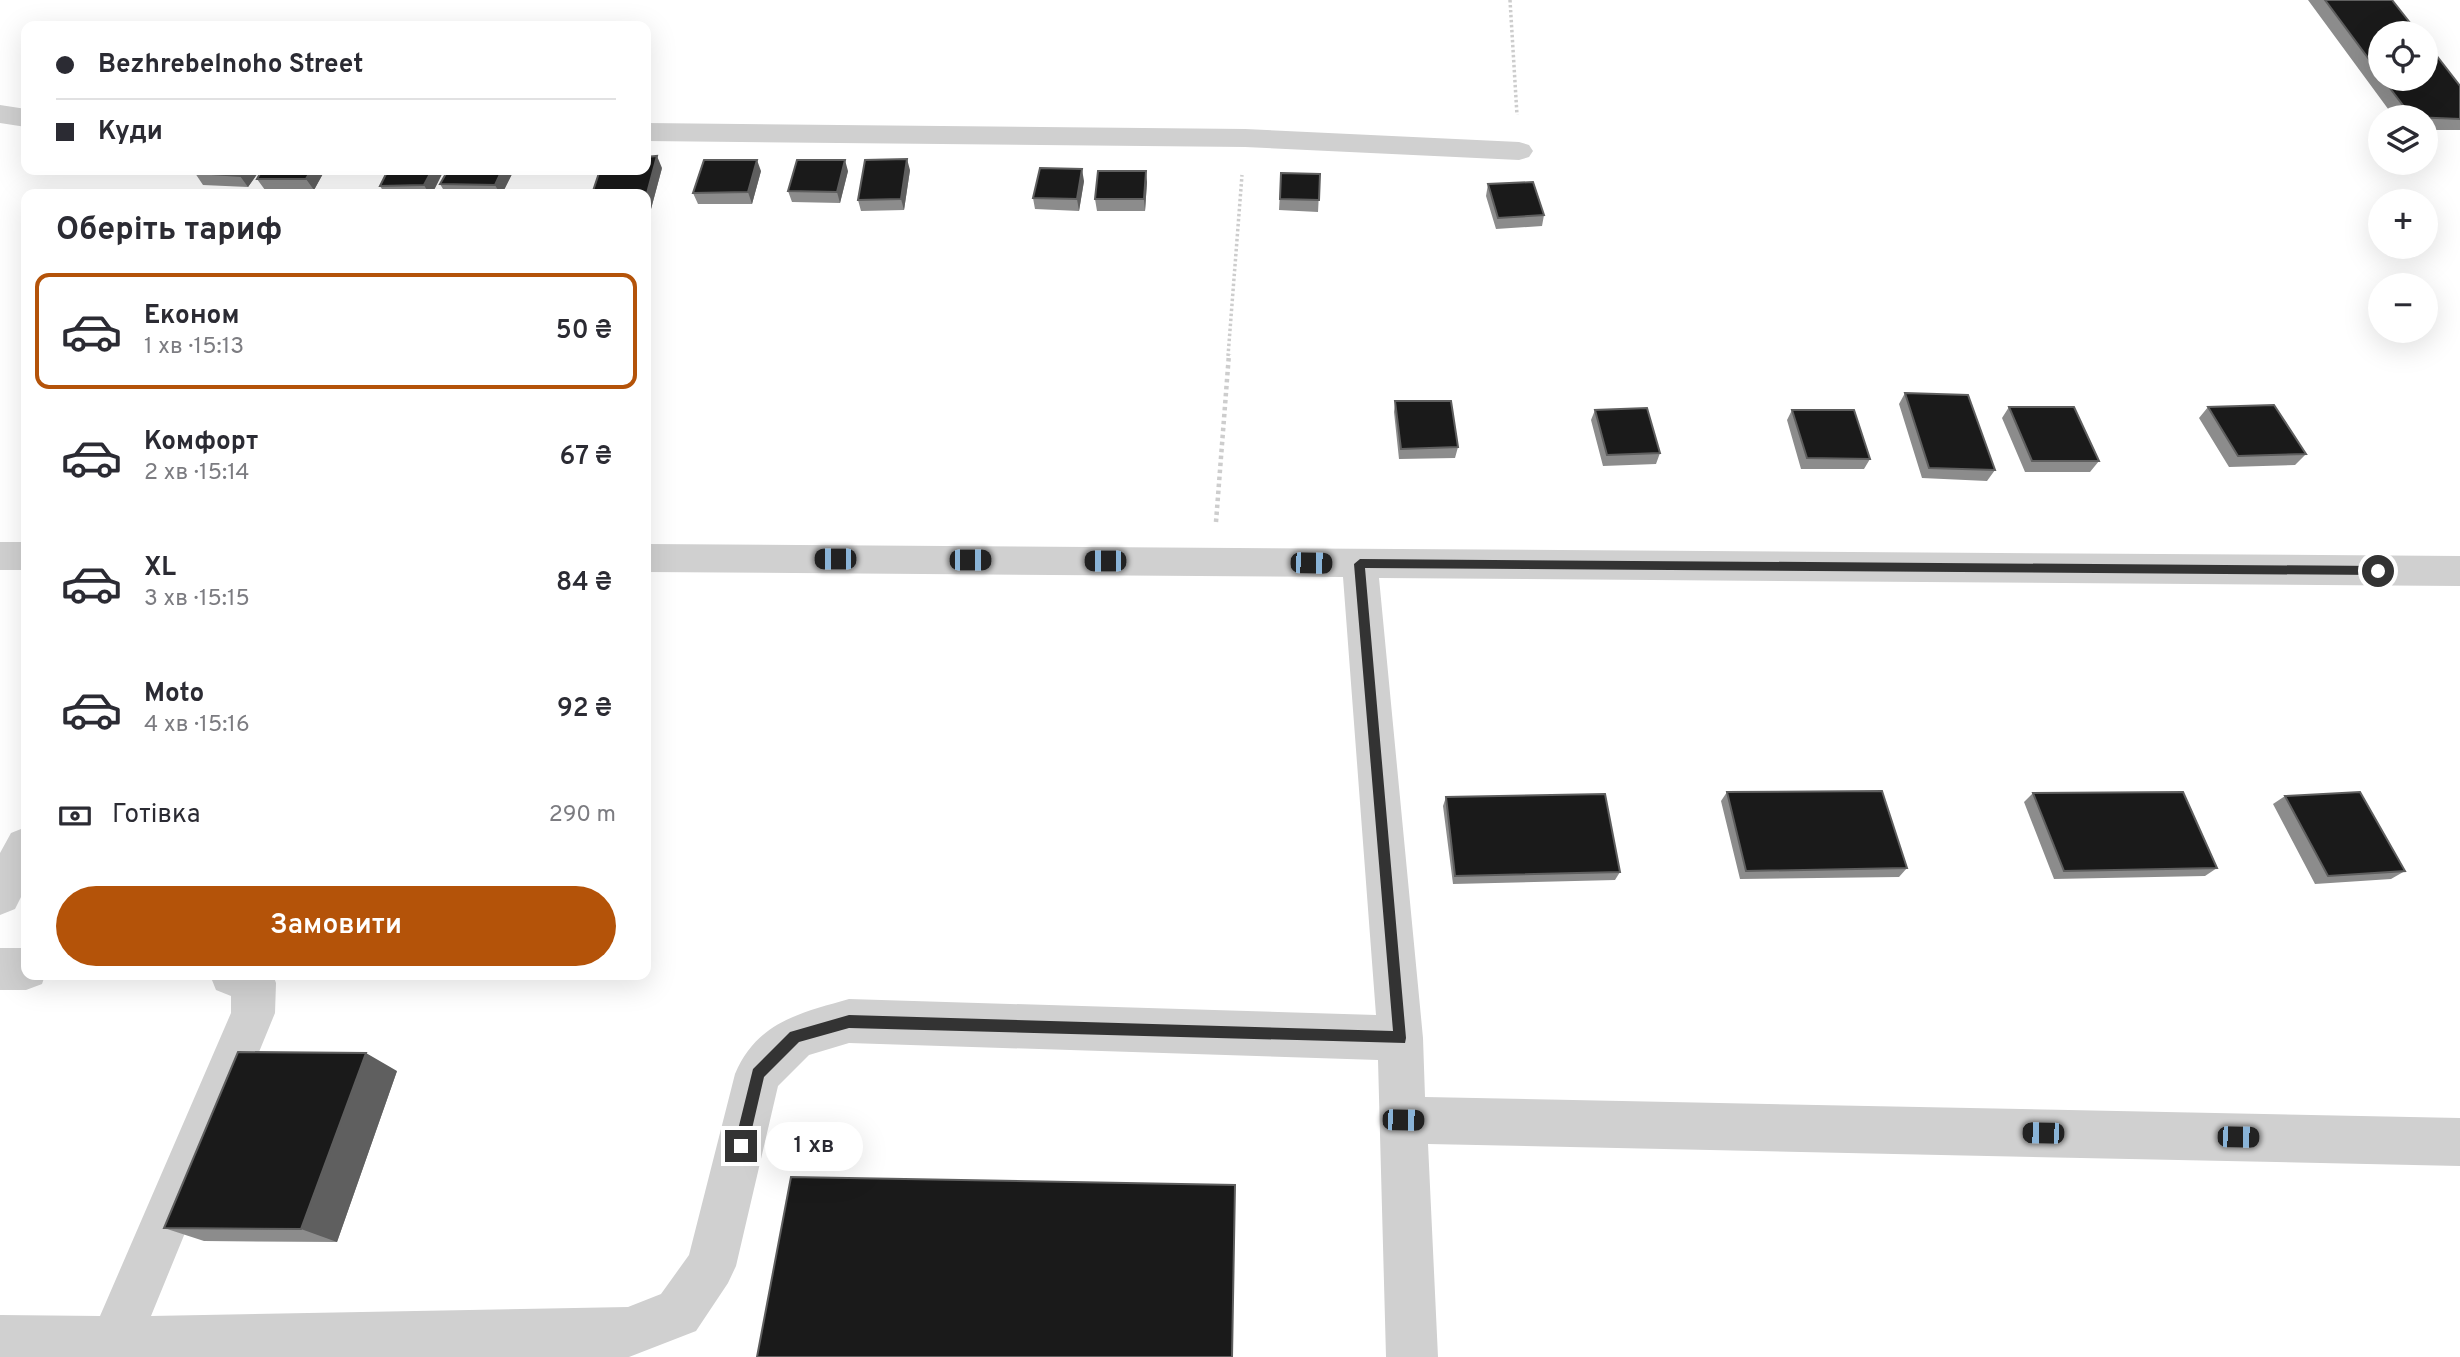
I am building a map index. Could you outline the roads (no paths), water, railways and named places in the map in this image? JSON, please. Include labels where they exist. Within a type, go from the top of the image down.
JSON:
[{"type":"street","points":[[0,114],[21,117]]},
{"type":"street","points":[[651,132],[1245,138],[1519,151]]},
{"type":"street","points":[[0,556],[21,556]]},
{"type":"street","points":[[651,558],[2460,571]]},
{"type":"street","points":[[1360,564],[1400,1038],[1412,1357]]},
{"type":"street","points":[[0,895],[21,855]]},
{"type":"street","points":[[0,969],[21,969]]},
{"type":"street","points":[[115,1342],[253,1013],[254,983],[246,980]]},
{"type":"street","points":[[0,1340],[115,1342],[628,1332],[678,1313],[711,1266],[758,1074],[795,1037],[849,1021],[1400,1038]]},
{"type":"street","points":[[1403,1120],[2460,1142]]}]
